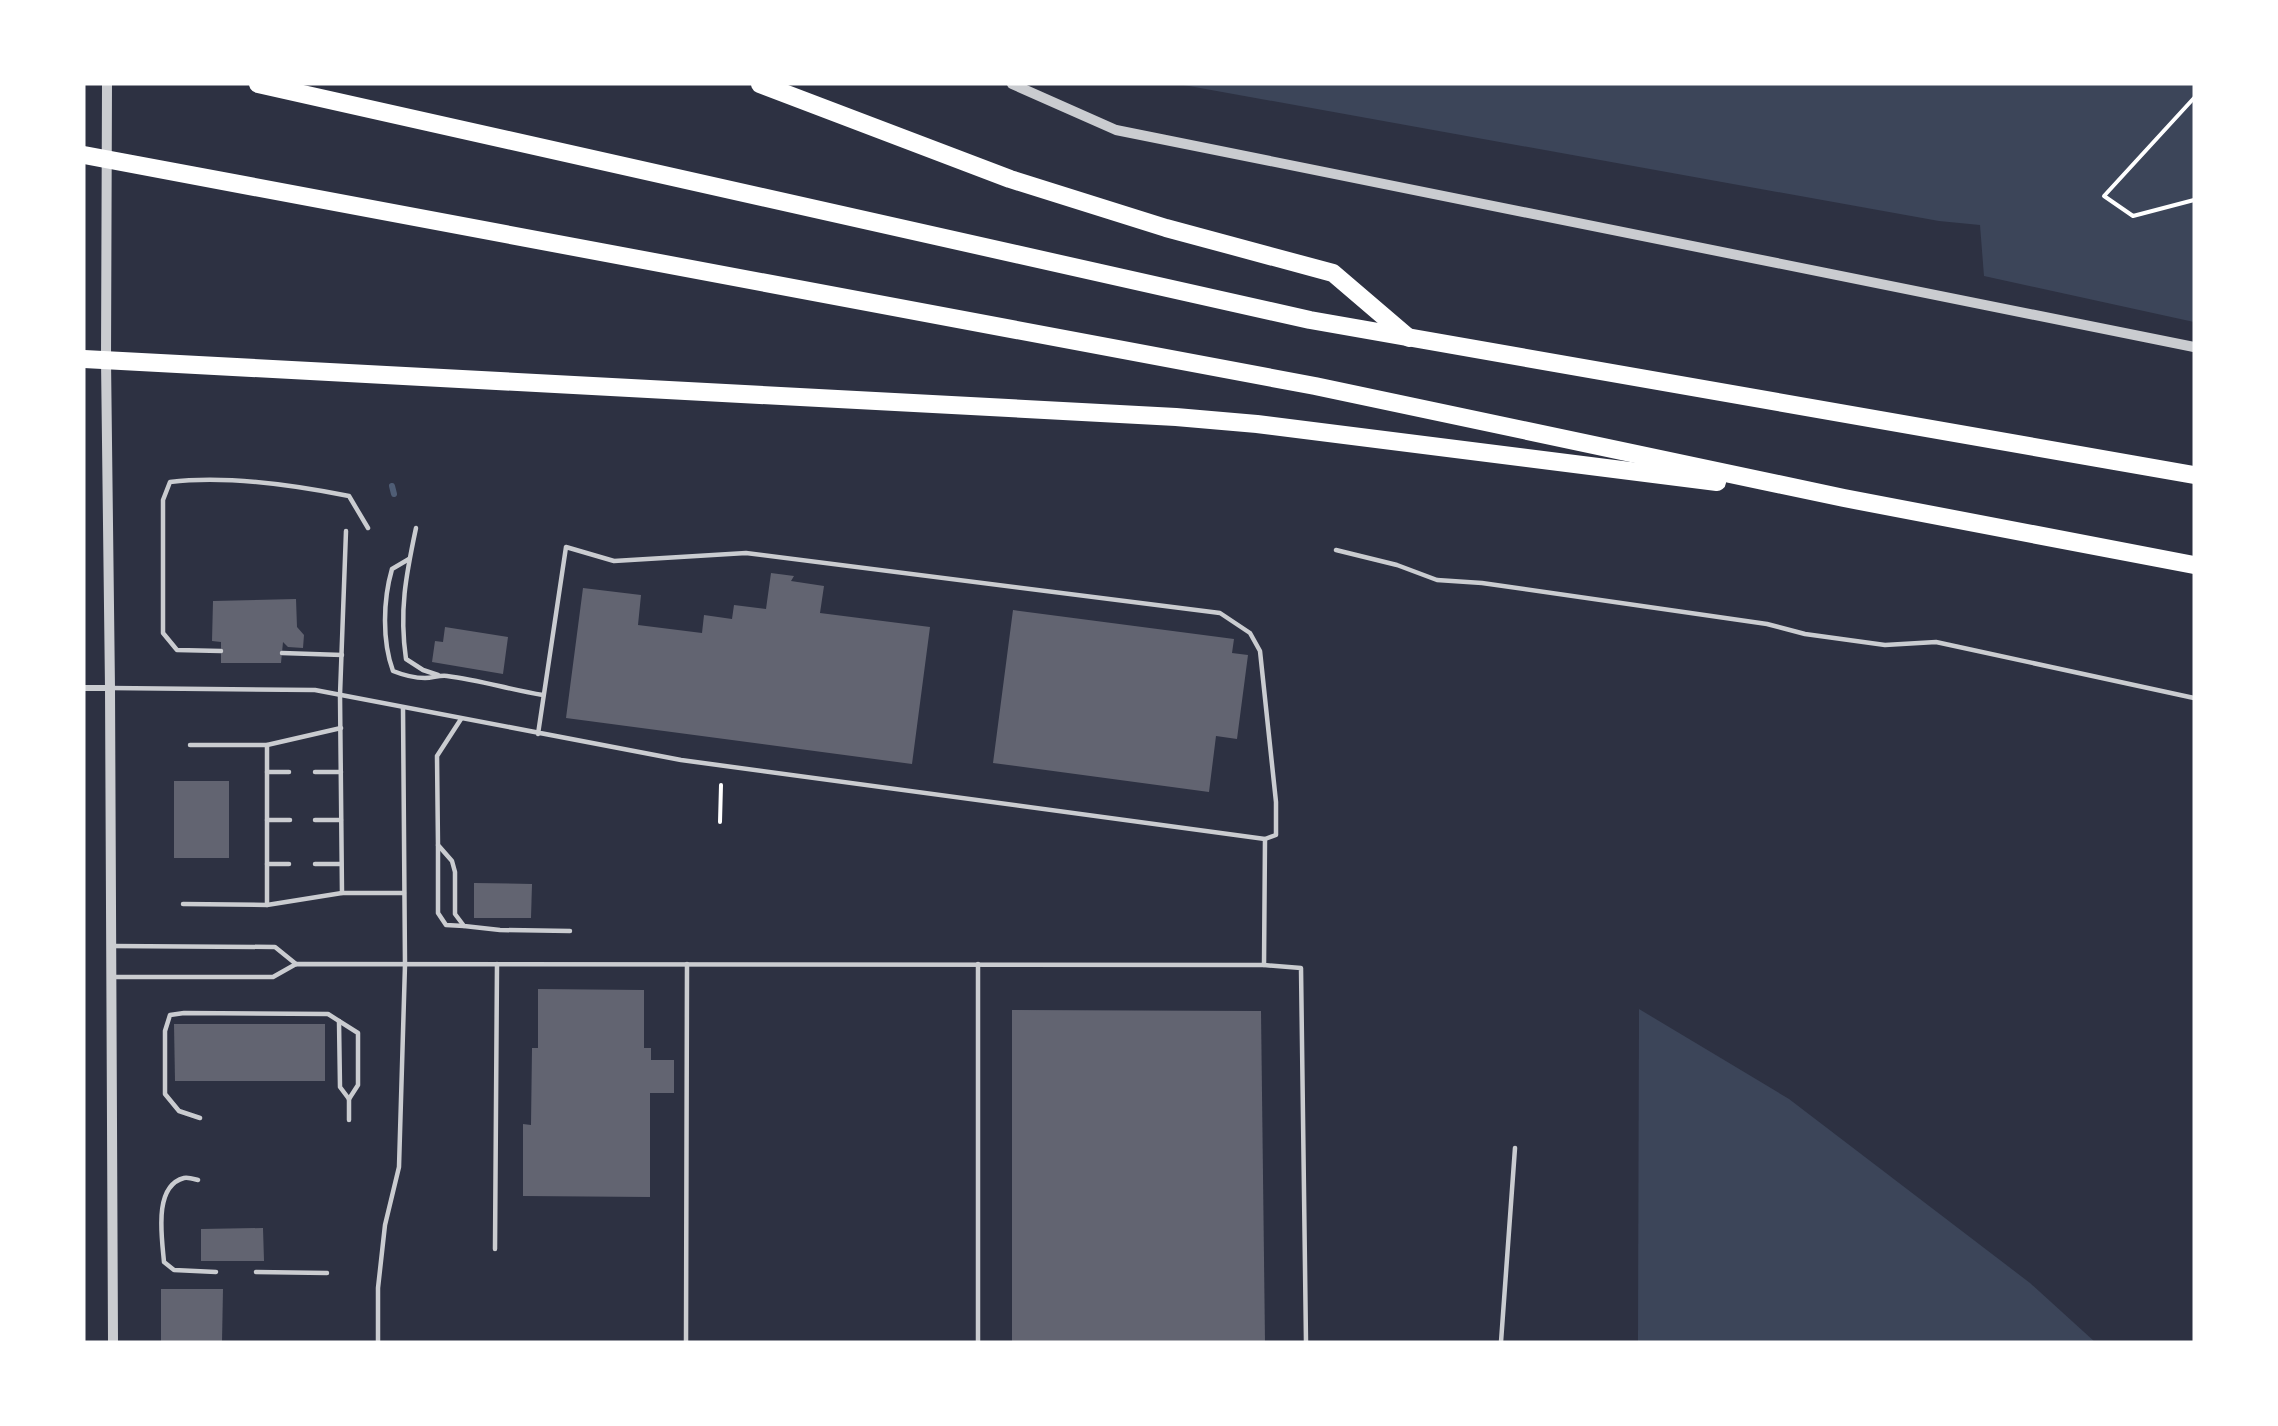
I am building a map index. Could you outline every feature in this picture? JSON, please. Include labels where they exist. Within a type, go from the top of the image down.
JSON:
[{"type":"highway","points":[[258,84],[1299,318],[2194,475]]},
{"type":"highway","points":[[760,84],[1010,179],[1166,228],[1334,273],[1410,339]]},
{"type":"highway","points":[[84,155],[181,171],[1315,386],[1844,498],[2194,565]]},
{"type":"highway","points":[[84,359],[1176,417],[1268,425],[1844,498]]},
{"type":"street","points":[[107,84],[106,360],[112,946],[113,1342]]},
{"type":"street","points":[[1012,84],[1116,130],[2194,347]]},
{"type":"street","points":[[84,688],[110,688]]},
{"type":"lane","points":[[221,651],[177,650],[163,633],[163,500],[170,482],[192,479],[272,484],[349,496],[368,528]]},
{"type":"lane","points":[[416,528],[404,585],[402,611],[406,659],[423,670],[438,675],[481,681],[543,695]]},
{"type":"lane","points":[[342,894],[340,695],[346,531]]},
{"type":"lane","points":[[110,688],[315,690],[538,734],[681,760],[1265,839],[1276,835],[1276,802],[1260,651],[1250,633],[1220,613],[746,553],[614,561],[566,547],[538,734]]},
{"type":"lane","points":[[1336,550],[1397,565],[1437,580],[1482,583],[1756,623],[1805,634],[1885,645],[1936,642],[2194,698]]},
{"type":"lane","points":[[409,559],[392,569],[387,588],[387,656],[393,671],[406,676],[427,678],[438,675]]},
{"type":"lane","points":[[282,653],[342,655]]},
{"type":"lane","points":[[378,1342],[378,1288],[385,1225],[399,1167],[405,964],[403,708]]},
{"type":"lane","points":[[461,719],[436,756],[438,913],[446,926],[500,930],[570,931]]},
{"type":"lane","points":[[190,745],[267,745],[341,728]]},
{"type":"lane","points":[[267,745],[267,905]]},
{"type":"lane","points":[[267,772],[289,772]]},
{"type":"lane","points":[[315,772],[341,772]]},
{"type":"lane","points":[[267,820],[290,820]]},
{"type":"lane","points":[[315,820],[341,820]]},
{"type":"lane","points":[[1264,965],[1265,839]]},
{"type":"lane","points":[[438,845],[452,861],[455,872],[455,914],[464,927]]},
{"type":"lane","points":[[267,864],[289,864]]},
{"type":"lane","points":[[315,864],[341,864]]},
{"type":"lane","points":[[183,904],[267,905],[342,894],[404,893]]},
{"type":"lane","points":[[112,946],[275,947],[296,964]]},
{"type":"lane","points":[[111,977],[273,977],[296,964],[1264,965],[1301,968],[1306,1342]]},
{"type":"lane","points":[[495,1249],[496,964]]},
{"type":"lane","points":[[686,1342],[687,964]]},
{"type":"lane","points":[[978,964],[978,1342]]},
{"type":"lane","points":[[200,1118],[179,1111],[165,1094],[165,1030],[170,1015],[304,1012],[328,1014],[358,1033],[358,1085],[349,1099],[349,1120]]},
{"type":"lane","points":[[339,1020],[340,1087],[349,1099]]},
{"type":"lane","points":[[1501,1342],[1515,1148]]},
{"type":"lane","points":[[198,1180],[184,1178],[170,1187],[162,1203],[164,1262],[174,1270],[216,1272]]},
{"type":"lane","points":[[256,1272],[327,1273]]},
{"type":"path","points":[[2194,98],[2104,196],[2133,216],[2194,200]]},
{"type":"path","points":[[720,822],[721,785]]},
{"type":"shaded area","points":[[1178,84],[2194,84],[2194,322],[1984,276],[1980,225],[1939,221]]},
{"type":"shaded area","points":[[1639,1009],[1789,1099],[2030,1283],[2095,1342],[1638,1342]]},
{"type":"building","points":[[771,573],[794,576],[791,581],[824,586],[820,613],[930,627],[912,764],[566,718],[583,588],[641,595],[638,625],[702,633],[704,615],[732,619],[734,605],[766,609]]},
{"type":"building","points":[[296,599],[297,627],[304,635],[303,648],[288,647],[283,642],[281,663],[221,663],[221,642],[212,641],[213,601]]},
{"type":"building","points":[[1013,610],[1234,639],[1232,653],[1248,655],[1237,739],[1216,736],[1209,792],[993,763]]},
{"type":"building","points":[[445,627],[508,637],[503,674],[432,662],[435,641],[443,642]]},
{"type":"building","points":[[174,781],[229,781],[229,858],[174,858]]},
{"type":"building","points":[[474,883],[532,884],[531,918],[474,918]]},
{"type":"building","points":[[538,989],[644,990],[644,1048],[651,1048],[651,1060],[674,1060],[674,1093],[650,1093],[650,1197],[523,1196],[523,1124],[531,1125],[532,1048],[538,1048]]},
{"type":"building","points":[[1012,1010],[1261,1011],[1265,1342],[1012,1342]]},
{"type":"building","points":[[174,1024],[325,1024],[325,1081],[175,1081]]},
{"type":"building","points":[[263,1228],[264,1261],[201,1261],[201,1229]]},
{"type":"building","points":[[161,1289],[223,1289],[222,1342],[161,1342]]},
{"type":"waterway","points":[[392,486],[394,494]]}]
